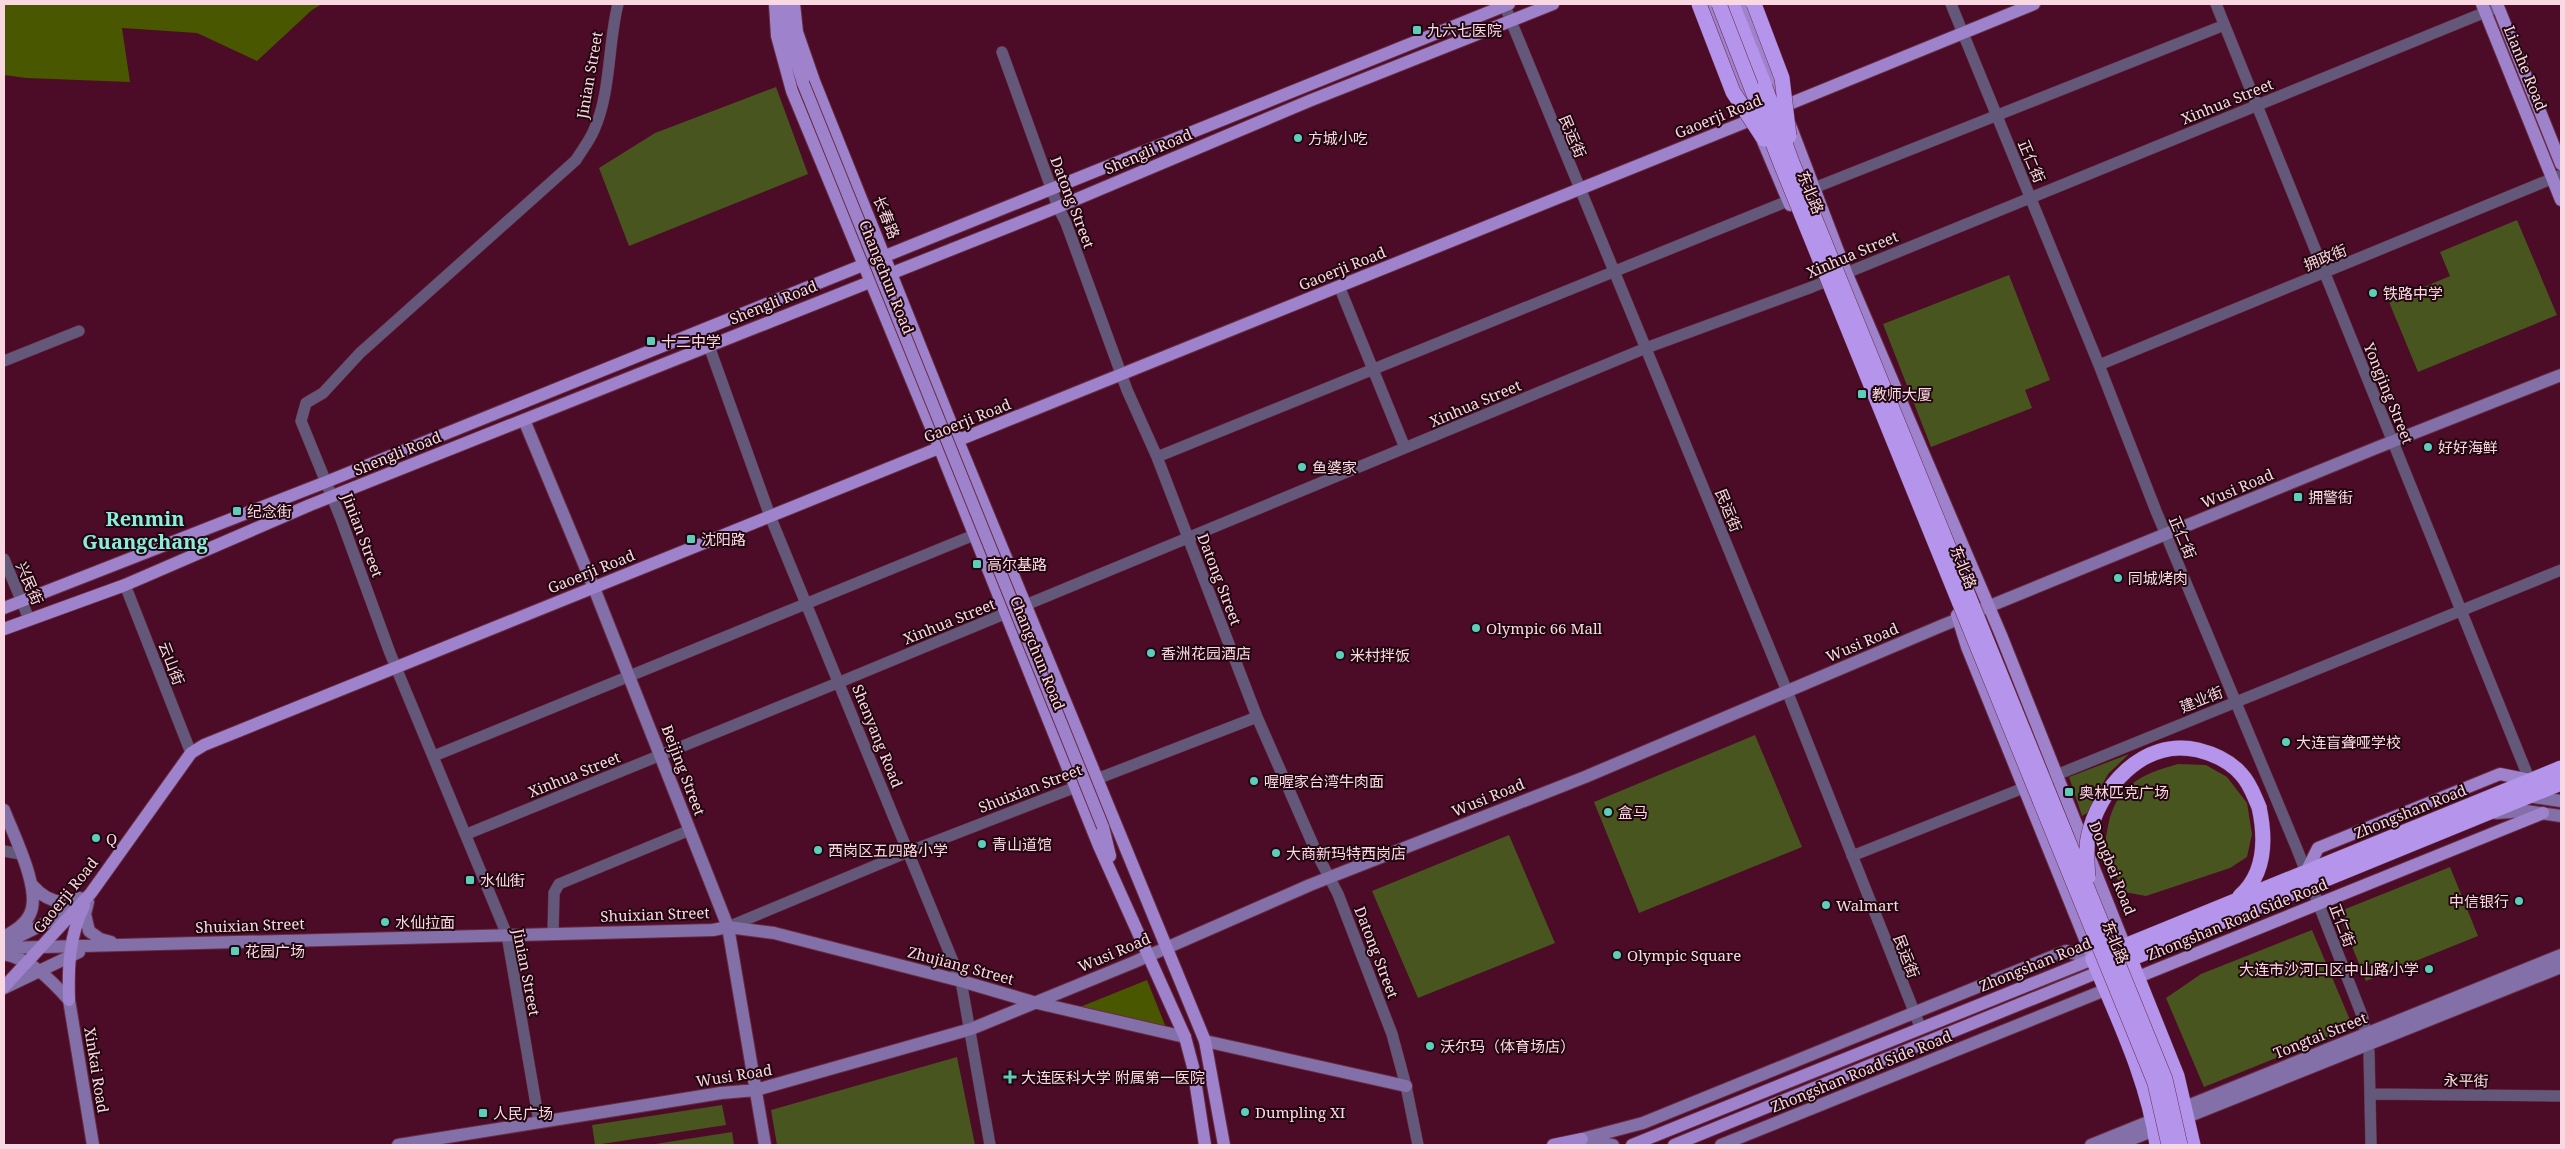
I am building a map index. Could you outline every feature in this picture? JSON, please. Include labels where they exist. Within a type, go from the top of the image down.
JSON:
[{"type":"highway","points":[[1699,4],[1733,92],[1786,162]]},
{"type":"highway","name":"东北路","points":[[1719,4],[2090,890],[2165,1079],[2180,1145]]},
{"type":"highway","name":"东北路","points":[[1732,4],[1786,162],[2155,1083],[2169,1145]]},
{"type":"highway","points":[[1754,4],[1782,78],[1786,162]]},
{"type":"highway","points":[[2090,890],[2088,840],[2093,819],[2104,798],[2117,780],[2132,766],[2150,755],[2171,749],[2192,749],[2212,754],[2228,763],[2241,774],[2259,807],[2263,836],[2260,864],[2247,890],[2234,901]]},
{"type":"highway","name":"Zhongshan Road","points":[[2128,952],[2234,901],[2308,879],[2484,815],[2532,790],[2561,768]]},
{"type":"highway","name":"Zhongshan Road","points":[[2096,965],[2308,879],[2502,792],[2532,790],[2561,784]]},
{"type":"highway","name":"Dongbei Road","points":[[2128,952],[2177,1076],[2187,1112],[2193,1145]]},
{"type":"highway","points":[[2096,965],[2144,1087],[2155,1132]]},
{"type":"main road","name":"Changchun Road","points":[[775,4],[777,36],[792,91],[940,449],[1107,865],[1116,881],[1185,1037],[1193,1067],[1205,1145]]},
{"type":"main road","points":[[784,4],[790,42],[803,83],[1103,827],[1116,881]]},
{"type":"main road","name":"长春路","points":[[794,4],[797,32],[814,81],[958,441]]},
{"type":"main road","name":"Shengli Road","points":[[4,608],[157,550],[865,266],[1506,4]]},
{"type":"main road","name":"Shengli Road","points":[[4,629],[125,585],[332,496],[1058,206],[1309,101],[1553,4]]},
{"type":"main road","name":"东北路","points":[[1709,4],[1753,119],[1822,282],[1959,619]]},
{"type":"main road","name":"东北路","points":[[1744,4],[1846,272],[1989,607]]},
{"type":"main road","name":"Gaoerji Road","points":[[4,988],[27,962],[44,947],[91,893],[191,753],[212,742],[398,669],[770,516],[940,449],[2034,4]]},
{"type":"main road","name":"Lianhe Road","points":[[2491,6],[2561,164]]},
{"type":"main road","name":"Lianhe Road","points":[[2491,6],[2557,177],[2561,200]]},
{"type":"main road","name":"Wusi Road","points":[[398,1145],[721,1093],[756,1090],[971,1029],[1330,878],[1585,777],[1959,619],[2393,441],[2561,375]]},
{"type":"main road","name":"Beijing Street","points":[[524,420],[594,588],[728,927],[765,1145]]},
{"type":"main road","name":"Changchun Road","points":[[958,441],[1204,1041],[1224,1145]]},
{"type":"main road","name":"Dongbei Road","points":[[1989,607],[2128,952]]},
{"type":"main road","points":[[1959,619],[1967,646],[2096,965]]},
{"type":"main road","name":"Zhongshan Road Side Road","points":[[2308,879],[2318,848],[2500,774],[2532,790]]},
{"type":"main road","points":[[2532,790],[2561,801]]},
{"type":"main road","points":[[4,810],[32,885],[41,896],[56,902],[74,901],[91,893]]},
{"type":"main road","points":[[2484,815],[2505,811],[2561,816]]},
{"type":"main road","name":"Zhongshan Road Side Road","points":[[1721,1145],[2543,813]]},
{"type":"main road","points":[[1103,827],[1134,873]]},
{"type":"main road","points":[[4,937],[26,922],[30,915],[33,906],[32,885]]},
{"type":"main road","points":[[4,942],[58,917],[91,893]]},
{"type":"main road","points":[[91,893],[85,914],[89,931],[100,938],[128,944]]},
{"type":"main road","points":[[69,1000],[71,951],[77,924],[91,893]]},
{"type":"main road","name":"Shuixian Street","points":[[4,948],[44,947],[71,951],[128,944],[713,930],[728,927]]},
{"type":"main road","name":"Zhujiang Street","points":[[728,927],[774,933],[822,944],[1033,1002],[1185,1037]]},
{"type":"main road","points":[[4,988],[71,951]]},
{"type":"main road","points":[[1553,1145],[1643,1123],[2066,951],[2096,965]]},
{"type":"main road","points":[[4,954],[27,962],[69,1000]]},
{"type":"main road","name":"Tongtai Street","points":[[2117,1145],[2155,1132],[2187,1112],[2367,1039],[2561,955]]},
{"type":"main road","name":"Zhongshan Road","points":[[1632,1145],[1921,1029],[2096,965]]},
{"type":"main road","name":"Zhongshan Road","points":[[1674,1145],[2096,965]]},
{"type":"main road","name":"Tongtai Street","points":[[2367,1039],[2561,966]]},
{"type":"main road","points":[[4,988],[32,980],[44,981],[69,1000]]},
{"type":"main road","name":"Xinkai Road","points":[[69,1000],[93,1145]]},
{"type":"main road","points":[[1204,1041],[1406,1086]]},
{"type":"main road","points":[[1689,1145],[1705,1132]]},
{"type":"main road","name":"Tongtai Street","points":[[2091,1145],[2155,1132]]},
{"type":"main road","points":[[1582,1139],[1613,1145]]},
{"type":"street","name":"Jinian Street","points":[[539,1122],[507,935],[398,669],[332,496],[301,421],[306,403],[323,394],[360,353],[576,160],[594,129],[603,97],[611,31],[618,4]]},
{"type":"street","name":"民运街","points":[[1506,4],[1511,21],[1787,691],[1921,1029]]},
{"type":"street","name":"正仁街","points":[[1951,4],[2031,197],[2234,702],[2308,879],[2362,1018],[2367,1039],[2371,1145]]},
{"type":"street","name":"Yongjing Street","points":[[2216,4],[2532,790]]},
{"type":"street","name":"Xinhua Street","points":[[467,834],[1025,606],[1646,348],[1822,282],[2257,105],[2491,6]]},
{"type":"street","points":[[1814,188],[2218,28]]},
{"type":"street","name":"Datong Street","points":[[1002,52],[1122,375],[1189,538],[1257,717],[1338,894],[1392,1034],[1406,1086],[1418,1145]]},
{"type":"street","name":"拥政街","points":[[2099,365],[2557,177]]},
{"type":"street","points":[[1157,457],[1788,200]]},
{"type":"street","points":[[1339,286],[1405,448]]},
{"type":"street","points":[[4,361],[79,332]]},
{"type":"street","name":"Shenyang Road","points":[[709,346],[770,516],[962,981],[990,1145]]},
{"type":"street","points":[[434,756],[630,678],[974,536]]},
{"type":"street","name":"兴民街","points":[[4,559],[28,619]]},
{"type":"street","name":"建业街","points":[[1852,856],[2561,570]]},
{"type":"street","name":"云山街","points":[[125,585],[191,753]]},
{"type":"street","name":"Shuixian Street","points":[[728,927],[908,852],[1257,717]]},
{"type":"street","points":[[552,934],[554,893],[559,884],[690,830]]},
{"type":"street","points":[[4,851],[20,854]]},
{"type":"street","name":"永平街","points":[[2370,1094],[2561,1096]]},
{"type":"green space","points":[[4,4],[322,4],[312,10],[257,61],[197,33],[122,28],[130,82],[26,78],[4,75]]},
{"type":"green space","points":[[776,87],[808,174],[629,246],[599,168],[655,133]]},
{"type":"green space","points":[[2517,220],[2557,315],[2418,372],[2389,302],[2450,276],[2440,252]]},
{"type":"green space","points":[[2009,275],[2050,380],[2025,390],[2032,408],[1931,447],[1883,324]]},
{"type":"green space","points":[[1755,735],[1802,847],[1639,913],[1594,802]]},
{"type":"green space","points":[[2129,754],[2108,774],[2087,813],[2082,816],[2069,777]]},
{"type":"green space","points":[[2178,764],[2206,765],[2227,777],[2247,803],[2252,834],[2247,857],[2230,868],[2146,896],[2124,892],[2110,865],[2105,849],[2112,812],[2124,791],[2132,784],[2153,772]]},
{"type":"green space","points":[[1509,835],[1555,943],[1418,998],[1372,891]]},
{"type":"green space","points":[[2450,867],[2478,936],[2366,981],[2338,912]]},
{"type":"green space","points":[[2312,930],[2353,1027],[2204,1087],[2166,998],[2201,974]]},
{"type":"green space","points":[[1147,980],[1167,1030],[1080,1007]]},
{"type":"green space","points":[[957,1057],[975,1145],[777,1145],[771,1110]]},
{"type":"green space","points":[[722,1105],[726,1125],[595,1145],[592,1125]]},
{"type":"green space","points":[[732,1132],[734,1145],[649,1145]]},
{"type":"place","name":"九六七医院","points":[[1417,30]]},
{"type":"place","name":"方城小吃","points":[[1298,138]]},
{"type":"place","name":"铁路中学","points":[[2373,293]]},
{"type":"place","name":"十二中学","points":[[651,341]]},
{"type":"place","name":"教师大厦","points":[[1862,394]]},
{"type":"place","name":"好好海鲜","points":[[2428,447]]},
{"type":"place","name":"鱼婆家","points":[[1302,467]]},
{"type":"place","name":"拥警街","points":[[2298,497]]},
{"type":"place","name":"纪念街","points":[[237,511]]},
{"type":"place","name":"沈阳路","points":[[691,539]]},
{"type":"place","name":"高尔基路","points":[[977,564]]},
{"type":"place","name":"同城烤肉","points":[[2118,578]]},
{"type":"place","name":"Olympic 66 Mall","points":[[1476,628]]},
{"type":"place","name":"香洲花园酒店","points":[[1151,653]]},
{"type":"place","name":"米村拌饭","points":[[1340,655]]},
{"type":"place","name":"大连盲聋哑学校","points":[[2286,742]]},
{"type":"place","name":"喔喔家台湾牛肉面","points":[[1254,781]]},
{"type":"place","name":"奥林匹克广场","points":[[2069,792]]},
{"type":"place","name":"盒马","points":[[1608,812]]},
{"type":"place","name":"Q","points":[[96,838]]},
{"type":"place","name":"青山道馆","points":[[982,844]]},
{"type":"place","name":"西岗区五四路小学","points":[[818,850]]},
{"type":"place","name":"大商新玛特西岗店","points":[[1276,853]]},
{"type":"place","name":"水仙街","points":[[470,880]]},
{"type":"place","name":"中信银行","points":[[2519,901]]},
{"type":"place","name":"Walmart","points":[[1826,905]]},
{"type":"place","name":"水仙拉面","points":[[385,922]]},
{"type":"place","name":"花园广场","points":[[235,951]]},
{"type":"place","name":"Olympic Square","points":[[1617,955]]},
{"type":"place","name":"大连市沙河口区中山路小学","points":[[2429,969]]},
{"type":"place","name":"沃尔玛（体育场店）","points":[[1430,1046]]},
{"type":"place","name":"大连医科大学 附属第一医院","points":[[1010,1077]]},
{"type":"place","name":"Dumpling XI","points":[[1245,1112]]},
{"type":"place","name":"人民广场","points":[[483,1113]]},
{"type":"district","name":"Renmin Guangchang","points":[[145,530]]}]
